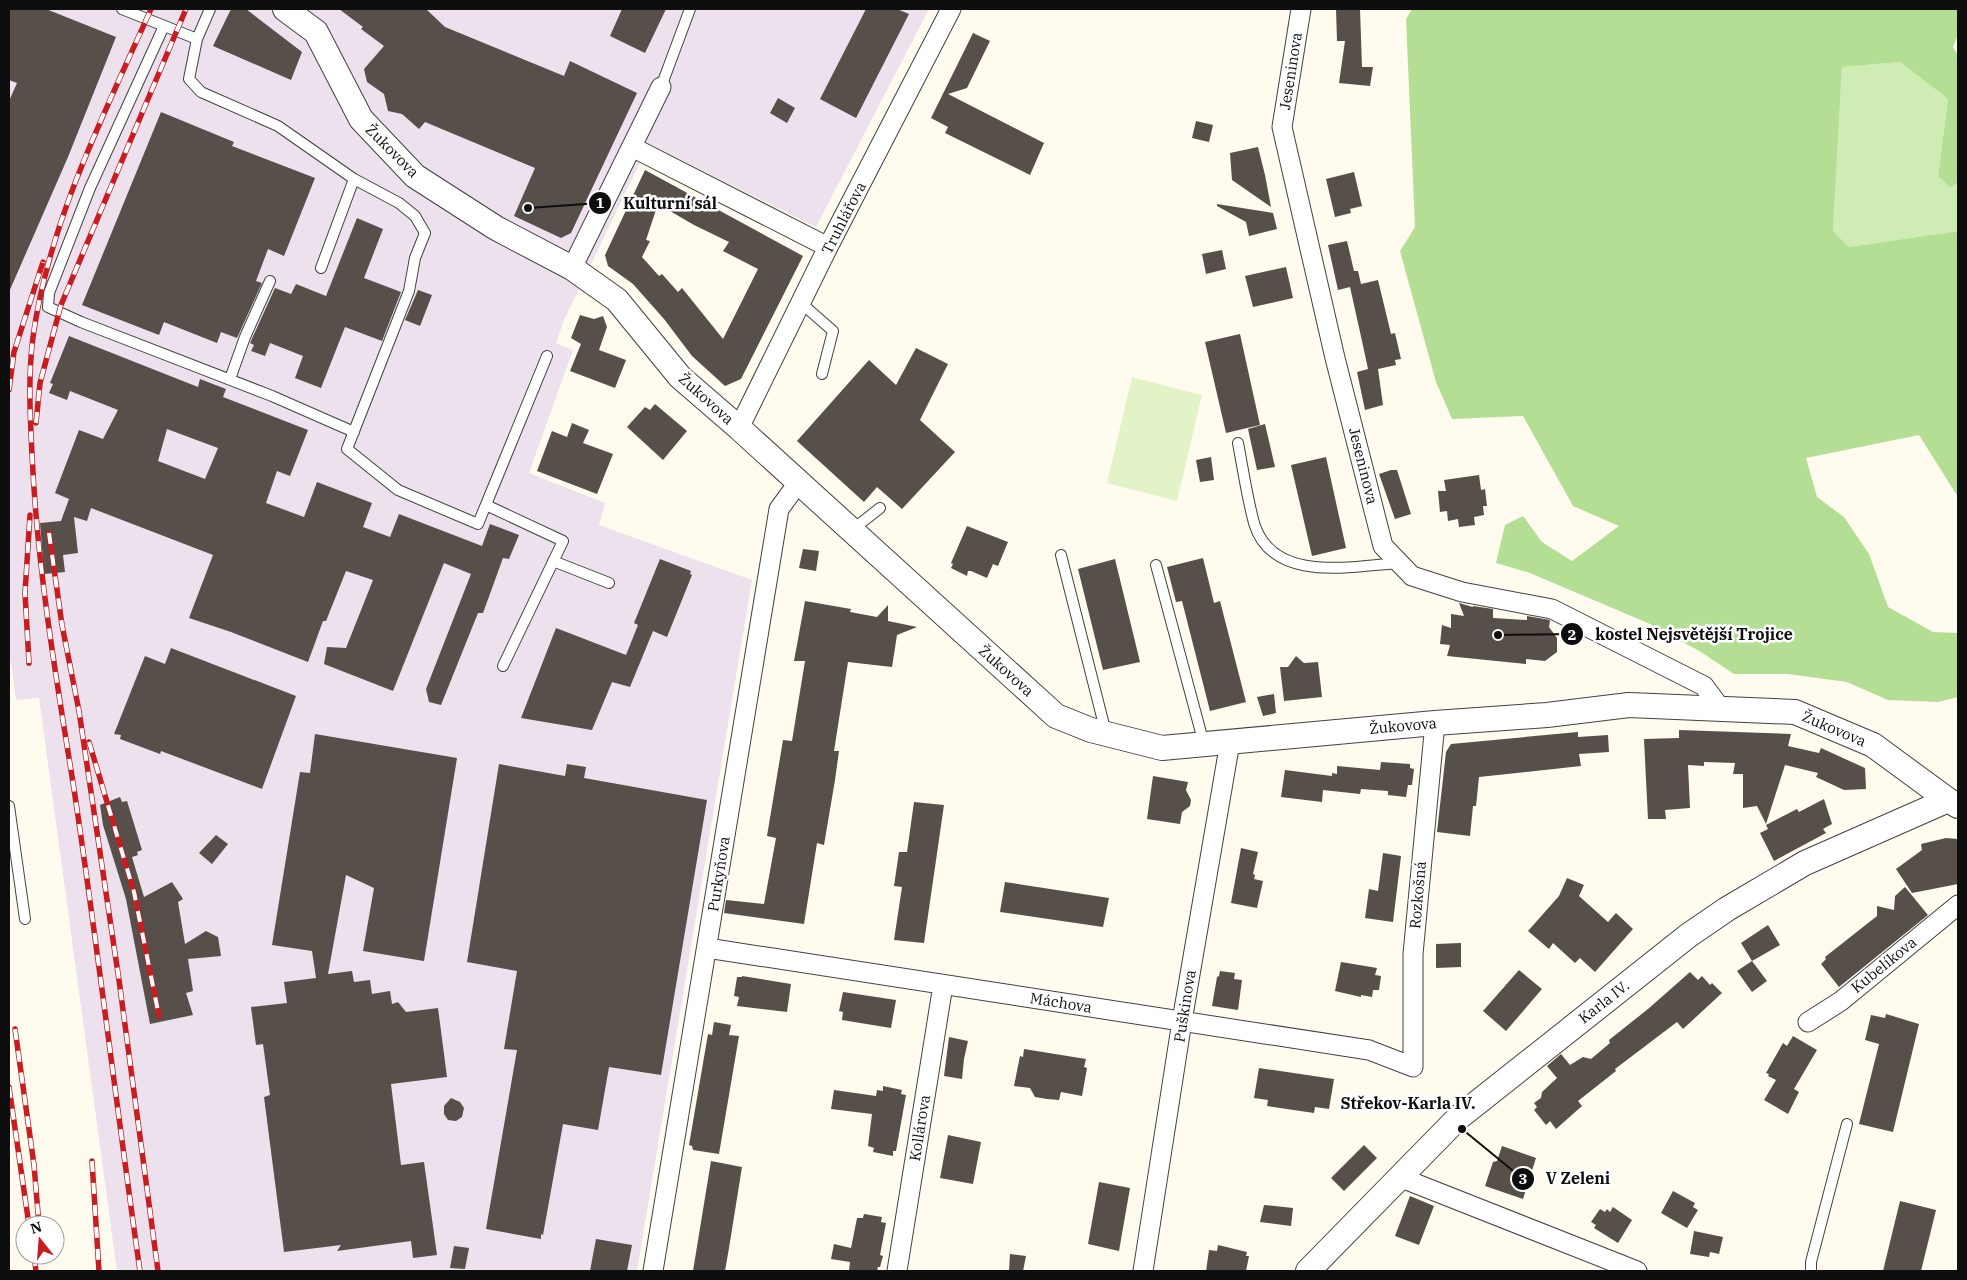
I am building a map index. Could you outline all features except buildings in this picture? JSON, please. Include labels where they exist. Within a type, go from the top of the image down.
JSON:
[{"type":"street","name":"Žukovova","points":[[286,9],[316,32],[361,119],[415,176],[496,228],[572,268],[616,300],[680,377],[739,428],[1056,716],[1091,730],[1162,748],[1435,723],[1547,716],[1629,705],[1795,712],[1873,745],[1953,803]]},
{"type":"street","name":"Truhlářova","points":[[739,428],[828,247],[951,9]]},
{"type":"street","name":"Jeseninova","points":[[1301,9],[1282,127],[1335,358],[1383,546],[1412,576],[1462,592],[1552,609],[1704,686],[1722,709]]},
{"type":"street","points":[[572,268],[661,87]]},
{"type":"street","points":[[632,147],[828,247]]},
{"type":"street","name":"Purkyňova","points":[[653,1271],[779,509],[798,483]]},
{"type":"street","name":"Rozkošná","points":[[1413,1067],[1413,954],[1435,723]]},
{"type":"street","name":"Puškinova","points":[[1143,1271],[1182,1021],[1230,742]]},
{"type":"street","name":"Karla IV.","points":[[1308,1271],[1458,1118],[1682,941],[1727,909],[1805,863],[1953,803]]},
{"type":"street","name":"Kubelíkova","points":[[1808,1022],[1841,1002],[1958,905]]},
{"type":"street","name":"Máchova","points":[[707,948],[1369,1050],[1413,1067]]},
{"type":"street","name":"Kollárova","points":[[897,1271],[943,985]]},
{"type":"street","points":[[1399,1177],[1637,1271]]},
{"type":"lane","points":[[122,9],[197,39]]},
{"type":"lane","points":[[210,9],[197,39],[190,79],[201,92],[278,126],[354,179],[399,203],[416,216],[425,233],[415,258],[409,291],[347,450],[398,490],[478,524],[547,356]]},
{"type":"lane","points":[[661,87],[690,9]]},
{"type":"lane","points":[[164,26],[90,188],[49,293],[48,307],[81,322],[272,396],[354,432]]},
{"type":"lane","points":[[321,268],[354,179]]},
{"type":"lane","points":[[230,379],[245,337],[270,281]]},
{"type":"lane","points":[[801,303],[833,331],[822,374]]},
{"type":"lane","points":[[1238,443],[1255,524],[1268,549],[1298,566],[1327,568],[1400,563]]},
{"type":"lane","points":[[486,505],[563,541],[503,666]]},
{"type":"lane","points":[[851,531],[880,508]]},
{"type":"lane","points":[[1061,555],[1106,734]]},
{"type":"lane","points":[[554,561],[609,583]]},
{"type":"lane","points":[[1156,565],[1204,744]]},
{"type":"lane","points":[[9,806],[25,919]]},
{"type":"lane","points":[[1811,1271],[1811,1262],[1847,1124]]},
{"type":"shaded area","points":[[9,9],[929,9],[816,227],[649,144],[564,320],[556,343],[573,350],[529,473],[605,503],[599,525],[752,580],[637,1271],[117,1271],[39,698],[16,700],[9,649]]},
{"type":"green space","points":[[1412,9],[1958,9],[1958,35],[1953,47],[1958,55],[1957,183],[1950,187],[1938,176],[1948,99],[1900,62],[1842,67],[1833,231],[1849,247],[1958,231],[1958,497],[1919,435],[1806,458],[1817,497],[1844,517],[1869,554],[1888,607],[1933,632],[1958,633],[1958,697],[1938,702],[1888,700],[1847,682],[1788,674],[1734,674],[1701,652],[1650,624],[1530,573],[1496,563],[1505,525],[1523,516],[1542,542],[1572,561],[1619,526],[1573,506],[1523,416],[1452,419],[1436,382],[1400,251],[1415,227],[1406,19]]},
{"type":"green space","points":[[1900,62],[1948,99],[1938,176],[1957,183],[1958,169],[1958,231],[1849,247],[1833,231],[1842,67]]},
{"type":"green space","points":[[1132,377],[1202,395],[1177,501],[1107,483]]},
{"type":"railway","points":[[140,1271],[83,849],[43,580],[35,496],[30,381],[31,352],[41,294],[65,210],[97,129],[151,9]]},
{"type":"railway","points":[[36,423],[40,383],[61,305],[186,9]]},
{"type":"railway","points":[[9,390],[14,352],[43,262]]},
{"type":"railway","points":[[29,663],[25,593],[30,515]]},
{"type":"railway","points":[[49,533],[62,625],[79,711],[119,980],[158,1271]]},
{"type":"railway","points":[[89,742],[134,892],[159,1016]]},
{"type":"railway","points":[[15,1029],[34,1165],[38,1215]]},
{"type":"railway","points":[[9,1087],[28,1215]]},
{"type":"railway","points":[[92,1161],[99,1271]]},
{"type":"railway","points":[[35,1265],[36,1271]]},
{"type":"place","name":"Kulturní sál","points":[[528,208]]},
{"type":"place","name":"kostel Nejsvětější Trojice","points":[[1498,635]]},
{"type":"place","name":"V Zeleni","points":[[1462,1129]]},
{"type":"district","name":"Střekov-Karla IV.","points":[[1408,1103]]}]
